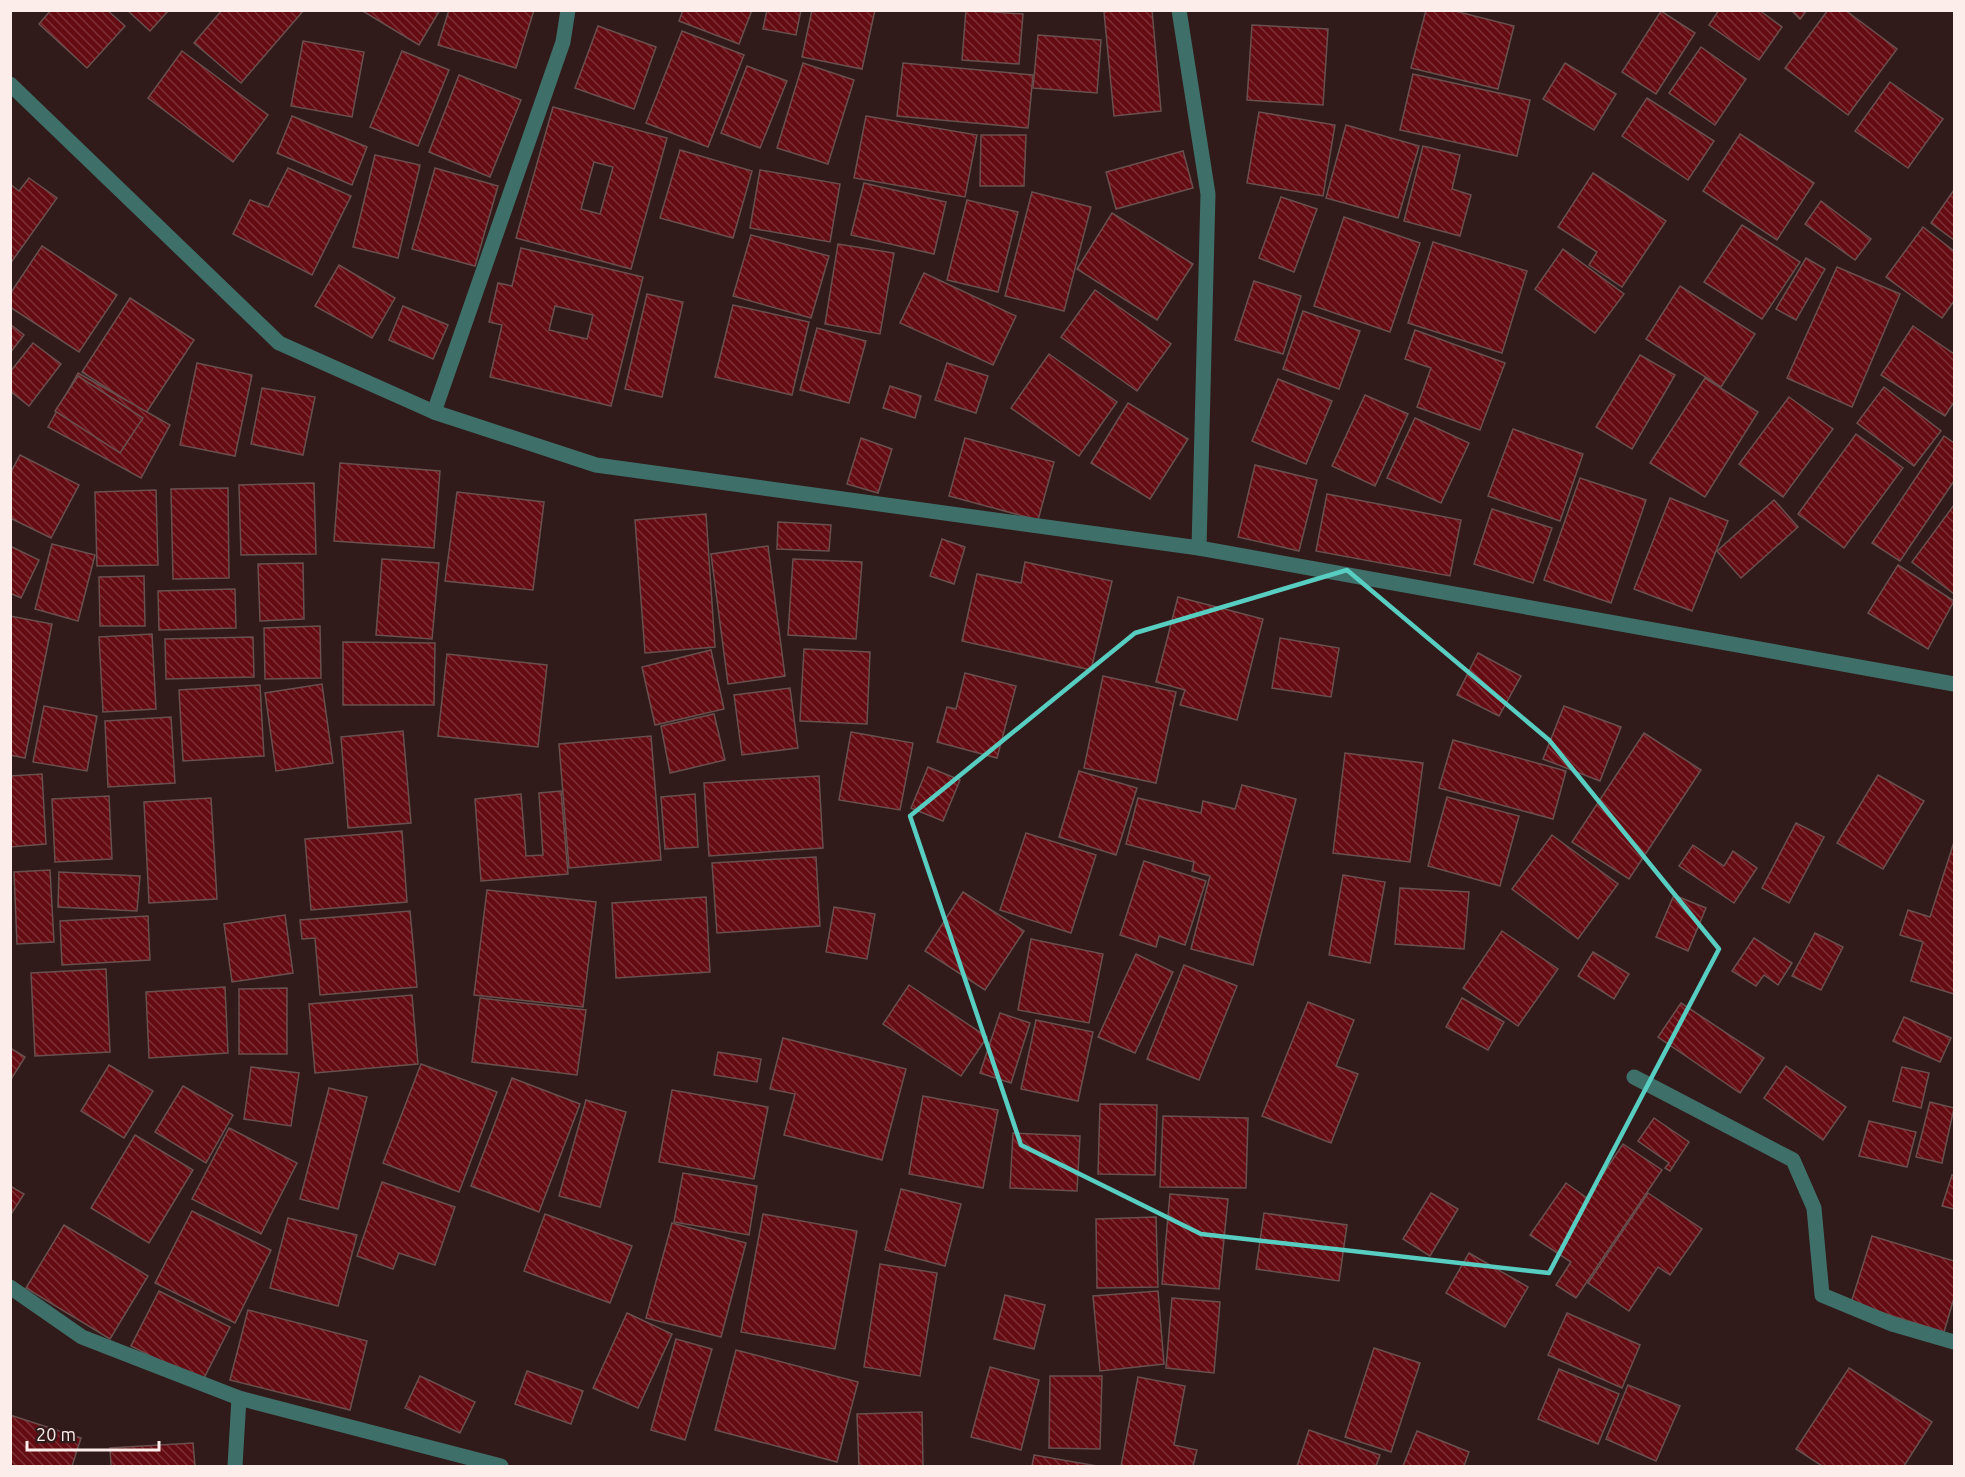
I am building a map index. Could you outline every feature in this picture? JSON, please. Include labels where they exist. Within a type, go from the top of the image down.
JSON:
[{"type":"street","points":[[434,412],[563,42],[568,10]]},
{"type":"street","points":[[1179,10],[1209,194],[1199,548]]},
{"type":"street","points":[[10,84],[279,343],[434,412],[596,465],[1199,548],[1954,684]]},
{"type":"street","points":[[1634,1077],[1793,1160],[1814,1208],[1822,1295],[1892,1324],[1954,1342]]},
{"type":"street","points":[[10,1287],[82,1337],[239,1398],[501,1467]]},
{"type":"street","points":[[235,1467],[239,1398]]},
{"type":"highlighted area","points":[[1347,570],[1549,740],[1719,949],[1549,1273],[1201,1234],[1021,1145],[910,816],[1135,633]]},
{"type":"building","points":[[51,10],[107,10],[125,26],[87,68],[39,24]]},
{"type":"building","points":[[127,10],[169,10],[150,31]]},
{"type":"building","points":[[222,10],[304,10],[241,83],[194,43]]},
{"type":"building","points":[[361,10],[440,10],[419,45]]},
{"type":"building","points":[[449,10],[534,10],[516,68],[438,45]]},
{"type":"building","points":[[683,10],[752,10],[739,44],[679,21]]},
{"type":"building","points":[[767,10],[801,10],[796,35],[763,29]]},
{"type":"building","points":[[812,10],[875,10],[862,69],[802,57]]},
{"type":"building","points":[[966,10],[1023,14],[1019,64],[962,60]]},
{"type":"building","points":[[1152,10],[1161,111],[1114,116],[1104,12]]},
{"type":"building","points":[[1426,10],[1451,10],[1514,26],[1498,89],[1411,68]]},
{"type":"building","points":[[1719,10],[1759,10],[1782,27],[1759,60],[1709,25]]},
{"type":"building","points":[[1791,10],[1807,10],[1800,19]]},
{"type":"building","points":[[1828,10],[1845,10],[1897,49],[1848,115],[1785,68]]},
{"type":"building","points":[[1661,11],[1695,33],[1656,94],[1622,72]]},
{"type":"building","points":[[1252,25],[1328,29],[1323,105],[1247,100]]},
{"type":"building","points":[[598,26],[656,47],[634,109],[575,88]]},
{"type":"building","points":[[682,31],[744,55],[708,147],[646,123]]},
{"type":"building","points":[[1038,35],[1101,40],[1097,93],[1033,88]]},
{"type":"building","points":[[303,41],[364,52],[352,117],[291,106]]},
{"type":"building","points":[[1701,47],[1746,79],[1715,125],[1669,93]]},
{"type":"building","points":[[182,51],[268,115],[233,162],[148,98]]},
{"type":"building","points":[[402,51],[449,70],[418,146],[370,127]]},
{"type":"building","points":[[803,63],[854,80],[828,164],[777,148]]},
{"type":"building","points":[[903,63],[1033,75],[1028,128],[897,116]]},
{"type":"building","points":[[1565,63],[1616,94],[1594,130],[1543,99]]},
{"type":"building","points":[[747,66],[787,81],[760,148],[721,133]]},
{"type":"building","points":[[1413,74],[1530,100],[1517,156],[1400,130]]},
{"type":"building","points":[[459,75],[521,100],[490,177],[429,152]]},
{"type":"building","points":[[1890,82],[1943,119],[1908,168],[1855,131]]},
{"type":"building","points":[[1647,98],[1714,141],[1688,180],[1622,136]]},
{"type":"building","points":[[553,107],[667,138],[631,269],[516,238]],"holes":[[[594,162],[613,167],[600,214],[581,209]]]},
{"type":"building","points":[[1259,112],[1335,125],[1323,196],[1247,183]]},
{"type":"building","points":[[292,116],[367,147],[352,185],[277,153]]},
{"type":"building","points":[[866,116],[977,135],[965,197],[854,178]]},
{"type":"building","points":[[1346,125],[1419,146],[1398,218],[1326,198]]},
{"type":"building","points":[[1740,134],[1814,183],[1777,240],[1703,191]]},
{"type":"building","points":[[981,135],[1026,135],[1024,186],[980,186]]},
{"type":"building","points":[[1423,146],[1460,155],[1452,189],[1471,195],[1460,236],[1404,221]]},
{"type":"building","points":[[680,150],[752,171],[733,238],[660,218]]},
{"type":"building","points":[[1183,151],[1193,188],[1116,209],[1106,172]]},
{"type":"building","points":[[375,155],[420,165],[398,258],[353,247]]},
{"type":"building","points":[[288,168],[351,196],[312,275],[233,234],[250,200],[268,207]]},
{"type":"building","points":[[435,168],[498,186],[475,266],[412,249]]},
{"type":"building","points":[[760,170],[840,184],[830,242],[750,228]]},
{"type":"building","points":[[1593,173],[1666,221],[1622,287],[1589,265],[1597,252],[1558,227]]},
{"type":"building","points":[[29,178],[57,198],[10,264],[10,184],[19,191]]},
{"type":"building","points":[[864,183],[946,202],[934,254],[851,235]]},
{"type":"building","points":[[1954,190],[1954,240],[1931,223]]},
{"type":"building","points":[[1032,192],[1091,207],[1064,311],[1005,296]]},
{"type":"building","points":[[1281,197],[1317,209],[1294,272],[1259,258]]},
{"type":"building","points":[[967,200],[1018,212],[998,292],[947,280]]},
{"type":"building","points":[[1821,201],[1871,239],[1855,260],[1805,224]]},
{"type":"building","points":[[1112,213],[1193,264],[1157,320],[1077,269]]},
{"type":"building","points":[[1344,217],[1420,243],[1390,332],[1314,306]]},
{"type":"building","points":[[1742,225],[1800,262],[1762,319],[1704,282]]},
{"type":"building","points":[[1923,227],[1954,251],[1954,301],[1942,318],[1886,277]]},
{"type":"building","points":[[751,235],[829,256],[811,318],[733,296]]},
{"type":"building","points":[[1433,242],[1527,271],[1502,353],[1408,323]]},
{"type":"building","points":[[838,244],[894,253],[880,334],[825,324]]},
{"type":"building","points":[[42,246],[117,295],[79,352],[10,307],[10,294]]},
{"type":"building","points":[[521,248],[643,277],[611,406],[490,377],[502,325],[489,322],[498,283],[512,286]],"holes":[[[555,306],[593,315],[587,339],[549,330]]]},
{"type":"building","points":[[1563,249],[1624,294],[1595,333],[1535,289]]},
{"type":"building","points":[[1806,258],[1825,269],[1796,320],[1776,309]]},
{"type":"building","points":[[339,265],[395,298],[372,338],[315,306]]},
{"type":"building","points":[[1837,267],[1900,294],[1852,407],[1787,378]]},
{"type":"building","points":[[924,273],[1016,316],[993,365],[900,323]]},
{"type":"building","points":[[1254,281],[1301,296],[1283,354],[1235,340]]},
{"type":"building","points":[[1680,286],[1755,334],[1721,387],[1646,339]]},
{"type":"building","points":[[1095,290],[1171,344],[1137,391],[1061,337]]},
{"type":"building","points":[[647,294],[683,302],[662,397],[625,389]]},
{"type":"building","points":[[130,298],[194,340],[146,413],[82,372]]},
{"type":"building","points":[[733,305],[809,322],[792,395],[715,377]]},
{"type":"building","points":[[403,306],[448,325],[433,359],[389,340]]},
{"type":"building","points":[[1303,311],[1360,331],[1339,389],[1283,369]]},
{"type":"building","points":[[10,324],[24,335],[10,353]]},
{"type":"building","points":[[1913,326],[1954,354],[1954,402],[1945,416],[1881,375]]},
{"type":"building","points":[[817,328],[866,341],[849,403],[800,390]]},
{"type":"building","points":[[1415,330],[1505,363],[1480,430],[1417,407],[1431,368],[1405,359]]},
{"type":"building","points":[[33,343],[61,364],[29,406],[10,391],[10,372]]},
{"type":"building","points":[[1049,354],[1117,402],[1079,456],[1011,408]]},
{"type":"building","points":[[1640,355],[1675,375],[1632,449],[1596,427]]},
{"type":"building","points":[[197,363],[252,375],[235,456],[180,445]]},
{"type":"building","points":[[947,363],[988,376],[976,413],[935,400]]},
{"type":"building","points":[[78,373],[170,425],[141,478],[48,427]]},
{"type":"building","points":[[78,376],[143,418],[120,453],[55,411]]},
{"type":"building","points":[[1705,378],[1758,412],[1705,497],[1650,463]]},
{"type":"building","points":[[1278,379],[1332,401],[1306,464],[1252,441]]},
{"type":"building","points":[[890,386],[921,396],[915,418],[883,408]]},
{"type":"building","points":[[1884,387],[1941,431],[1914,466],[1857,423]]},
{"type":"building","points":[[262,388],[315,397],[303,455],[251,444]]},
{"type":"building","points":[[1365,395],[1408,414],[1375,486],[1332,466]]},
{"type":"building","points":[[1789,397],[1833,429],[1783,497],[1739,464]]},
{"type":"building","points":[[1128,403],[1188,439],[1150,499],[1091,463]]},
{"type":"building","points":[[1415,418],[1469,443],[1441,503],[1387,478]]},
{"type":"building","points":[[1513,429],[1583,454],[1560,521],[1488,496]]},
{"type":"building","points":[[1856,434],[1903,468],[1844,548],[1798,514]]},
{"type":"building","points":[[1944,436],[1954,443],[1954,481],[1900,561],[1872,543]]},
{"type":"building","points":[[861,438],[892,449],[878,493],[847,484]]},
{"type":"building","points":[[965,438],[1054,462],[1038,520],[949,496]]},
{"type":"building","points":[[20,455],[79,485],[51,538],[10,518],[10,474]]},
{"type":"building","points":[[340,463],[440,471],[434,548],[334,541]]},
{"type":"building","points":[[1255,465],[1317,480],[1299,551],[1238,537]]},
{"type":"building","points":[[1580,478],[1646,500],[1611,603],[1544,580]]},
{"type":"building","points":[[314,483],[316,554],[241,555],[239,485]]},
{"type":"building","points":[[228,488],[229,578],[173,579],[171,489]]},
{"type":"building","points":[[156,490],[158,565],[97,566],[95,492]]},
{"type":"building","points":[[457,492],[544,502],[533,590],[445,581]]},
{"type":"building","points":[[1327,494],[1461,520],[1450,576],[1316,551]]},
{"type":"building","points":[[1670,498],[1728,521],[1692,611],[1634,589]]},
{"type":"building","points":[[1774,500],[1798,527],[1741,578],[1717,551]]},
{"type":"building","points":[[1954,505],[1954,594],[1912,562]]},
{"type":"building","points":[[1492,509],[1552,528],[1533,583],[1474,564]]},
{"type":"building","points":[[706,514],[715,647],[645,653],[635,520]]},
{"type":"building","points":[[778,522],[831,525],[829,551],[777,549]]},
{"type":"building","points":[[942,539],[965,547],[954,584],[930,576]]},
{"type":"building","points":[[52,544],[95,555],[78,621],[35,609]]},
{"type":"building","points":[[10,546],[39,560],[21,598],[10,593]]},
{"type":"building","points":[[768,546],[785,676],[728,684],[711,554]]},
{"type":"building","points":[[382,559],[439,563],[432,639],[376,635]]},
{"type":"building","points":[[793,559],[862,562],[856,639],[788,635]]},
{"type":"building","points":[[1025,562],[1112,581],[1091,670],[962,641],[977,574],[1021,583]]},
{"type":"building","points":[[303,563],[304,619],[260,621],[258,564]]},
{"type":"building","points":[[1898,565],[1954,601],[1928,649],[1868,613]]},
{"type":"building","points":[[144,576],[145,626],[100,626],[99,577]]},
{"type":"building","points":[[235,589],[236,628],[159,630],[158,591]]},
{"type":"building","points":[[1178,597],[1263,619],[1237,720],[1180,705],[1185,690],[1156,682]]},
{"type":"building","points":[[10,616],[52,624],[25,758],[10,755]]},
{"type":"building","points":[[320,626],[321,678],[265,679],[264,628]]},
{"type":"building","points":[[152,634],[156,709],[103,712],[99,637]]},
{"type":"building","points":[[253,637],[254,677],[166,679],[165,639]]},
{"type":"building","points":[[1280,638],[1339,648],[1331,697],[1272,688]]},
{"type":"building","points":[[343,642],[435,643],[434,705],[343,705]]},
{"type":"building","points":[[804,649],[870,652],[867,724],[800,721]]},
{"type":"building","points":[[711,650],[724,709],[655,725],[642,667]]},
{"type":"building","points":[[1478,653],[1521,676],[1499,716],[1457,695]]},
{"type":"building","points":[[447,654],[547,665],[538,747],[438,736]]},
{"type":"building","points":[[965,673],[1016,686],[997,758],[937,742],[947,707],[956,709]]},
{"type":"building","points":[[1103,676],[1176,692],[1156,783],[1084,768]]},
{"type":"building","points":[[322,684],[333,763],[276,771],[265,693]]},
{"type":"building","points":[[260,685],[264,756],[183,761],[179,690]]},
{"type":"building","points":[[790,688],[798,748],[742,755],[734,695]]},
{"type":"building","points":[[44,706],[97,716],[87,771],[33,762]]},
{"type":"building","points":[[1564,706],[1621,727],[1600,781],[1543,759]]},
{"type":"building","points":[[714,714],[725,760],[670,773],[661,726]]},
{"type":"building","points":[[171,717],[175,783],[108,787],[105,721]]},
{"type":"building","points":[[403,731],[411,823],[348,828],[341,737]]},
{"type":"building","points":[[851,732],[913,743],[900,810],[839,800]]},
{"type":"building","points":[[1644,733],[1701,770],[1629,879],[1572,842]]},
{"type":"building","points":[[651,736],[661,860],[569,868],[559,744]]},
{"type":"building","points":[[1453,740],[1566,771],[1553,819],[1439,788]]},
{"type":"building","points":[[1345,753],[1423,763],[1410,862],[1333,853]]},
{"type":"building","points":[[928,767],[960,780],[943,821],[911,808]]},
{"type":"building","points":[[1079,771],[1137,788],[1116,855],[1059,837]]},
{"type":"building","points":[[42,774],[46,844],[10,847],[10,776]]},
{"type":"building","points":[[1878,775],[1924,801],[1883,869],[1837,843]]},
{"type":"building","points":[[819,776],[823,848],[709,856],[704,783]]},
{"type":"building","points":[[1242,785],[1296,799],[1253,965],[1191,949],[1210,876],[1192,871],[1194,862],[1126,844],[1138,798],[1201,813],[1203,801],[1235,809]]},
{"type":"building","points":[[561,791],[568,874],[481,881],[475,799],[521,794],[526,856],[543,855],[539,793]]},
{"type":"building","points":[[695,794],[698,847],[665,849],[661,797]]},
{"type":"building","points":[[109,796],[112,859],[55,862],[52,799]]},
{"type":"building","points":[[1447,797],[1519,816],[1500,886],[1428,866]]},
{"type":"building","points":[[211,798],[217,899],[149,903],[144,802]]},
{"type":"building","points":[[1796,823],[1824,837],[1789,903],[1762,888]]},
{"type":"building","points":[[402,831],[407,902],[311,910],[305,839]]},
{"type":"building","points":[[1026,833],[1096,855],[1071,933],[1000,910]]},
{"type":"building","points":[[1552,835],[1618,884],[1578,939],[1512,889]]},
{"type":"building","points":[[1954,842],[1954,994],[1911,981],[1923,942],[1900,935],[1908,910],[1930,917]]},
{"type":"building","points":[[1693,845],[1724,866],[1733,851],[1757,868],[1734,903],[1679,866]]},
{"type":"building","points":[[816,857],[820,926],[717,933],[712,863]]},
{"type":"building","points":[[1144,861],[1206,881],[1185,945],[1159,936],[1156,947],[1120,935]]},
{"type":"building","points":[[50,870],[54,942],[17,944],[14,872]]},
{"type":"building","points":[[59,872],[140,876],[137,911],[58,907]]},
{"type":"building","points":[[1343,875],[1385,882],[1370,963],[1329,955]]},
{"type":"building","points":[[1400,888],[1469,892],[1464,949],[1395,944]]},
{"type":"building","points":[[487,890],[596,902],[583,1007],[474,995]]},
{"type":"building","points":[[963,892],[1024,931],[985,990],[925,951]]},
{"type":"building","points":[[1674,895],[1706,908],[1688,951],[1656,937]]},
{"type":"building","points":[[706,897],[710,972],[616,978],[612,903]]},
{"type":"building","points":[[834,907],[875,914],[867,959],[826,952]]},
{"type":"building","points":[[410,911],[417,987],[320,995],[315,938],[302,939],[300,920]]},
{"type":"building","points":[[285,915],[293,973],[232,982],[224,924]]},
{"type":"building","points":[[148,916],[150,960],[62,965],[60,921]]},
{"type":"building","points":[[1502,931],[1558,969],[1518,1026],[1463,988]]},
{"type":"building","points":[[1815,933],[1843,947],[1821,990],[1792,976]]},
{"type":"building","points":[[1754,938],[1792,963],[1778,985],[1764,975],[1756,986],[1732,971]]},
{"type":"building","points":[[1031,939],[1103,954],[1089,1023],[1018,1010]]},
{"type":"building","points":[[1593,952],[1629,974],[1614,999],[1578,976]]},
{"type":"building","points":[[1136,954],[1173,972],[1135,1053],[1098,1037]]},
{"type":"building","points":[[1184,965],[1237,986],[1199,1080],[1147,1059]]},
{"type":"building","points":[[106,969],[110,1052],[35,1056],[31,973]]},
{"type":"building","points":[[909,985],[987,1037],[961,1076],[883,1024]]},
{"type":"building","points":[[225,987],[228,1053],[149,1058],[146,992]]},
{"type":"building","points":[[287,988],[287,1054],[239,1054],[239,989]]},
{"type":"building","points":[[412,995],[418,1064],[315,1073],[309,1004]]},
{"type":"building","points":[[480,998],[586,1010],[577,1075],[472,1062]]},
{"type":"building","points":[[1462,998],[1504,1022],[1488,1050],[1446,1027]]},
{"type":"building","points":[[1308,1002],[1354,1020],[1336,1066],[1358,1074],[1331,1143],[1262,1116]]},
{"type":"building","points":[[1681,1003],[1764,1058],[1740,1093],[1658,1037]]},
{"type":"building","points":[[1000,1013],[1030,1023],[1011,1083],[980,1073]]},
{"type":"building","points":[[1904,1017],[1951,1038],[1940,1062],[1893,1041]]},
{"type":"building","points":[[1036,1020],[1093,1032],[1078,1101],[1021,1089]]},
{"type":"building","points":[[783,1038],[906,1069],[882,1160],[784,1135],[795,1094],[770,1089]]},
{"type":"building","points":[[10,1048],[25,1057],[10,1081]]},
{"type":"building","points":[[718,1052],[761,1059],[757,1082],[714,1075]]},
{"type":"building","points":[[421,1064],[497,1092],[459,1192],[383,1163]]},
{"type":"building","points":[[109,1065],[153,1091],[124,1138],[81,1111]]},
{"type":"building","points":[[1786,1066],[1846,1107],[1823,1140],[1764,1098]]},
{"type":"building","points":[[251,1067],[299,1073],[291,1126],[244,1119]]},
{"type":"building","points":[[1902,1067],[1929,1073],[1921,1108],[1893,1101]]},
{"type":"building","points":[[512,1078],[580,1104],[539,1212],[471,1186]]},
{"type":"building","points":[[183,1086],[233,1115],[206,1163],[155,1132]]},
{"type":"building","points":[[329,1088],[367,1097],[338,1209],[300,1199]]},
{"type":"building","points":[[672,1090],[768,1107],[754,1179],[659,1162]]},
{"type":"building","points":[[923,1096],[998,1110],[983,1188],[909,1174]]},
{"type":"building","points":[[586,1100],[626,1112],[600,1207],[559,1196]]},
{"type":"building","points":[[1930,1102],[1954,1108],[1942,1163],[1916,1157]]},
{"type":"building","points":[[1100,1104],[1157,1105],[1155,1175],[1098,1174]]},
{"type":"building","points":[[1163,1116],[1248,1118],[1246,1188],[1160,1187]]},
{"type":"building","points":[[1654,1118],[1689,1142],[1670,1171],[1665,1168],[1669,1163],[1638,1141]]},
{"type":"building","points":[[1869,1121],[1916,1132],[1907,1167],[1859,1156]]},
{"type":"building","points":[[229,1128],[297,1163],[261,1234],[192,1199]]},
{"type":"building","points":[[1013,1133],[1080,1136],[1077,1191],[1010,1188]]},
{"type":"building","points":[[135,1135],[193,1170],[149,1243],[91,1208]]},
{"type":"building","points":[[1623,1144],[1662,1170],[1576,1298],[1556,1285],[1571,1262],[1530,1235],[1566,1183],[1587,1198]]},
{"type":"building","points":[[683,1173],[757,1186],[749,1235],[674,1222]]},
{"type":"building","points":[[1952,1175],[1954,1176],[1954,1209],[1942,1206]]},
{"type":"building","points":[[382,1182],[455,1207],[435,1265],[399,1253],[393,1269],[357,1256]]},
{"type":"building","points":[[10,1186],[24,1194],[10,1216]]},
{"type":"building","points":[[901,1189],[961,1204],[945,1266],[885,1250]]},
{"type":"building","points":[[1431,1193],[1458,1209],[1430,1256],[1403,1239]]},
{"type":"building","points":[[1648,1193],[1702,1229],[1670,1275],[1658,1267],[1629,1311],[1588,1283]]},
{"type":"building","points":[[1170,1194],[1228,1199],[1219,1289],[1162,1284]]},
{"type":"building","points":[[192,1211],[271,1250],[235,1323],[155,1283]]},
{"type":"building","points":[[1264,1213],[1347,1225],[1339,1281],[1256,1269]]},
{"type":"building","points":[[545,1214],[632,1246],[610,1303],[524,1271]]},
{"type":"building","points":[[763,1214],[857,1231],[835,1349],[741,1332]]},
{"type":"building","points":[[1156,1217],[1158,1287],[1097,1288],[1096,1219]]},
{"type":"building","points":[[288,1218],[357,1235],[338,1306],[270,1288]]},
{"type":"building","points":[[672,1223],[746,1243],[721,1337],[646,1318]]},
{"type":"building","points":[[64,1225],[148,1276],[110,1339],[26,1288]]},
{"type":"building","points":[[1872,1236],[1954,1261],[1954,1298],[1944,1332],[1851,1303]]},
{"type":"building","points":[[1469,1253],[1528,1287],[1505,1327],[1446,1293]]},
{"type":"building","points":[[880,1264],[937,1273],[920,1376],[864,1367]]},
{"type":"building","points":[[159,1291],[230,1327],[202,1382],[131,1346]]},
{"type":"building","points":[[1158,1291],[1164,1364],[1100,1371],[1093,1296]]},
{"type":"building","points":[[1005,1295],[1045,1305],[1034,1349],[994,1339]]},
{"type":"building","points":[[1172,1298],[1220,1302],[1214,1373],[1166,1368]]},
{"type":"building","points":[[248,1310],[367,1341],[350,1410],[230,1380]]},
{"type":"building","points":[[627,1313],[672,1334],[638,1408],[593,1388]]},
{"type":"building","points":[[1567,1313],[1640,1345],[1622,1388],[1548,1355]]},
{"type":"building","points":[[676,1339],[712,1349],[685,1440],[651,1430]]},
{"type":"building","points":[[1374,1348],[1420,1363],[1391,1452],[1345,1437]]},
{"type":"building","points":[[736,1350],[858,1382],[837,1462],[715,1430]]},
{"type":"building","points":[[990,1367],[1039,1380],[1021,1450],[971,1437]]},
{"type":"building","points":[[1849,1368],[1932,1422],[1904,1466],[1822,1466],[1796,1449]]},
{"type":"building","points":[[1559,1369],[1619,1394],[1598,1444],[1538,1419]]},
{"type":"building","points":[[527,1371],[583,1391],[571,1424],[515,1404]]},
{"type":"building","points":[[420,1376],[475,1402],[460,1433],[405,1408]]},
{"type":"building","points":[[1050,1376],[1102,1376],[1100,1449],[1049,1448]]},
{"type":"building","points":[[1138,1377],[1185,1386],[1174,1445],[1197,1450],[1193,1466],[1121,1466]]},
{"type":"building","points":[[1628,1385],[1680,1406],[1656,1461],[1606,1439]]},
{"type":"building","points":[[922,1412],[923,1466],[859,1466],[857,1414]]},
{"type":"building","points":[[10,1415],[81,1438],[72,1466],[10,1466]]},
{"type":"building","points":[[1309,1430],[1380,1455],[1376,1466],[1297,1466]]},
{"type":"building","points":[[1417,1431],[1469,1452],[1464,1466],[1403,1466]]},
{"type":"building","points":[[193,1443],[195,1466],[111,1466],[110,1448]]},
{"type":"building","points":[[1034,1455],[1097,1466],[1032,1466]]}]
